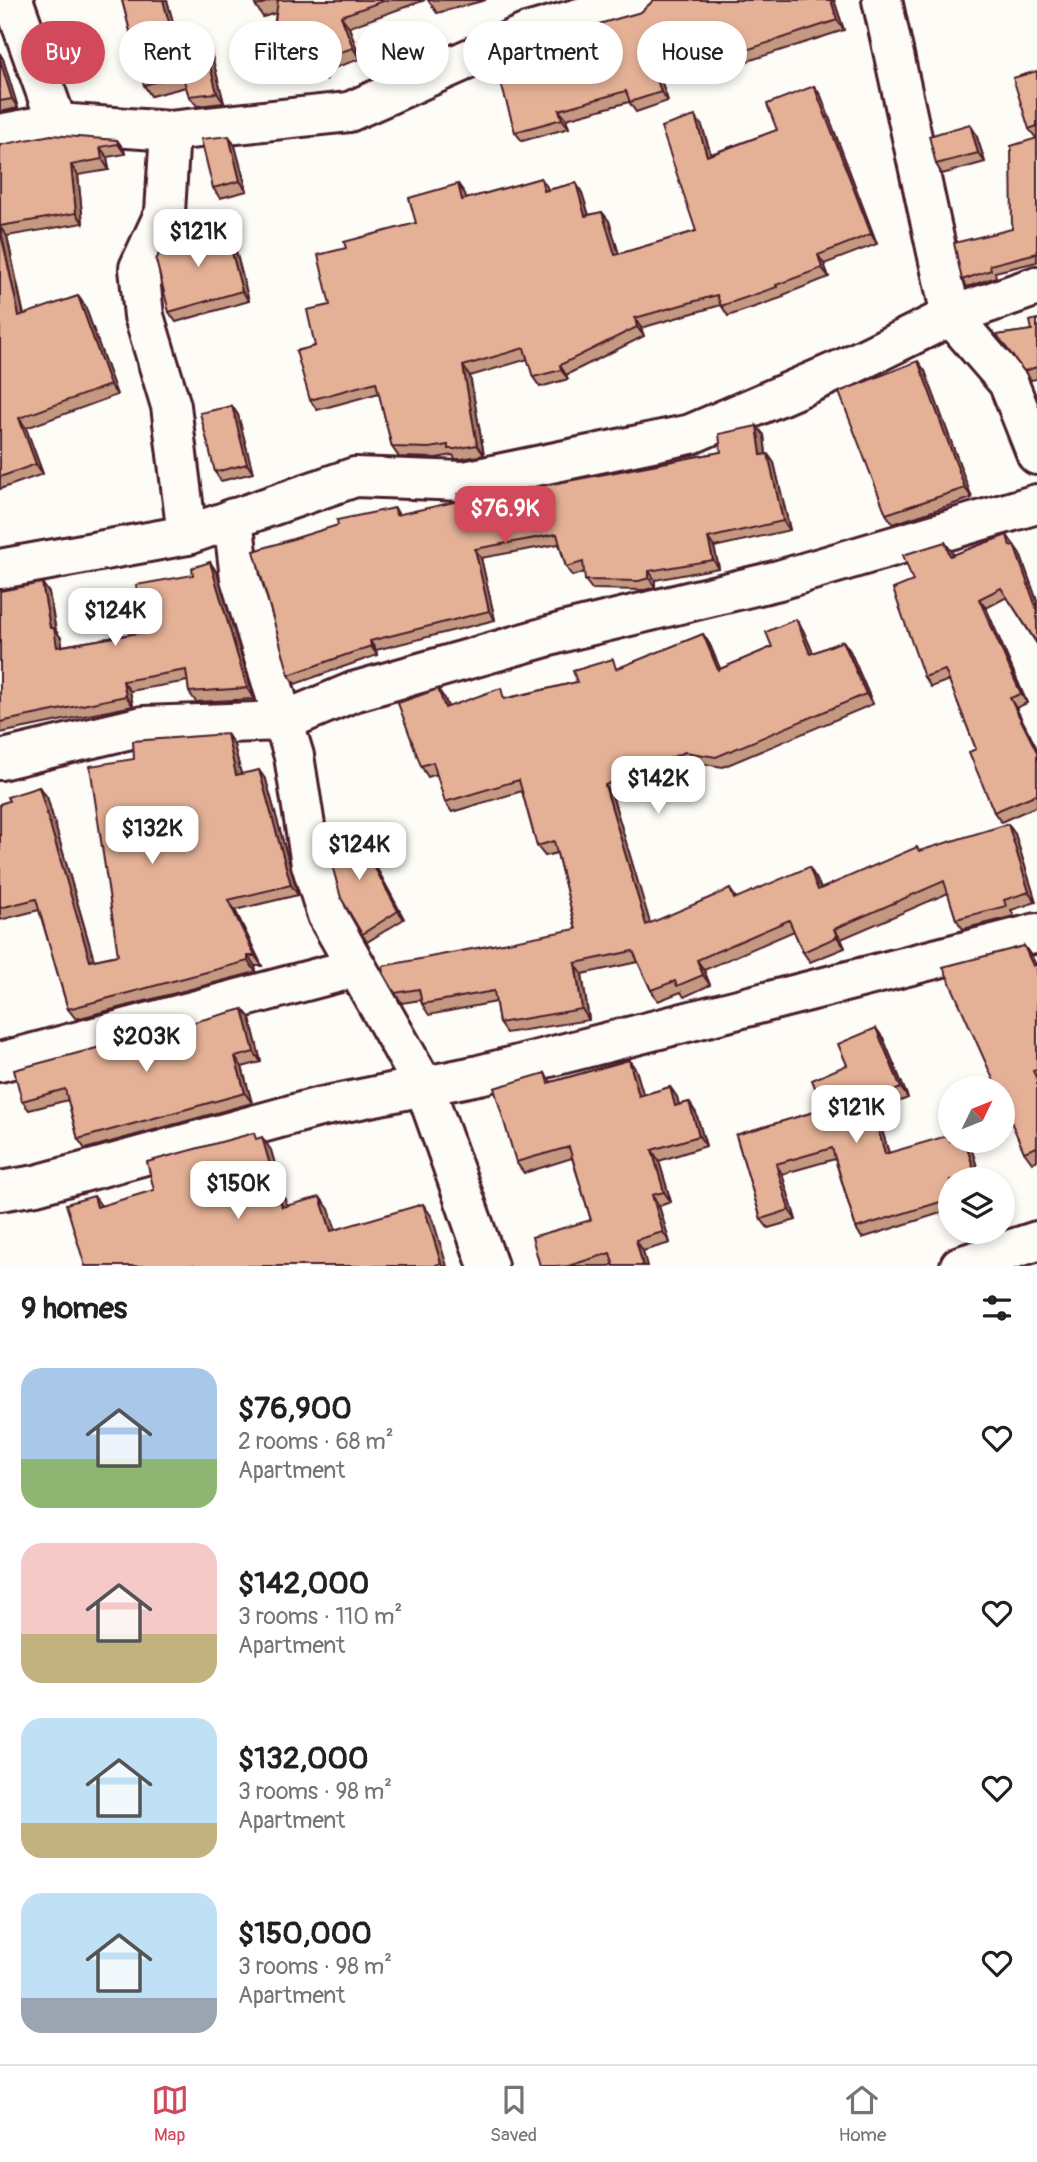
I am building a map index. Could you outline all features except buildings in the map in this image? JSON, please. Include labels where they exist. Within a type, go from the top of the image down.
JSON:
[{"type":"street","points":[[13,0],[57,123]]},
{"type":"street","points":[[0,134],[57,123],[170,131],[349,112],[527,33],[642,0]]},
{"type":"street","points":[[882,0],[951,316],[1008,382],[1037,455]]},
{"type":"street","points":[[170,131],[165,212],[139,268],[144,316],[171,406],[187,535]]},
{"type":"street","points":[[0,569],[187,535],[355,477],[464,481],[691,434],[847,368],[951,316],[1037,286]]},
{"type":"street","points":[[0,760],[143,726],[284,721],[353,692],[567,631],[779,580],[1037,503]]},
{"type":"street","points":[[233,518],[240,578],[294,756],[310,864],[327,915],[425,1088],[488,1266]]},
{"type":"street","points":[[0,1191],[36,1185],[316,1108],[425,1088],[1037,933]]},
{"type":"street","points":[[0,1062],[355,968]]},
{"type":"street","points":[[960,1266],[1037,1241]]}]
